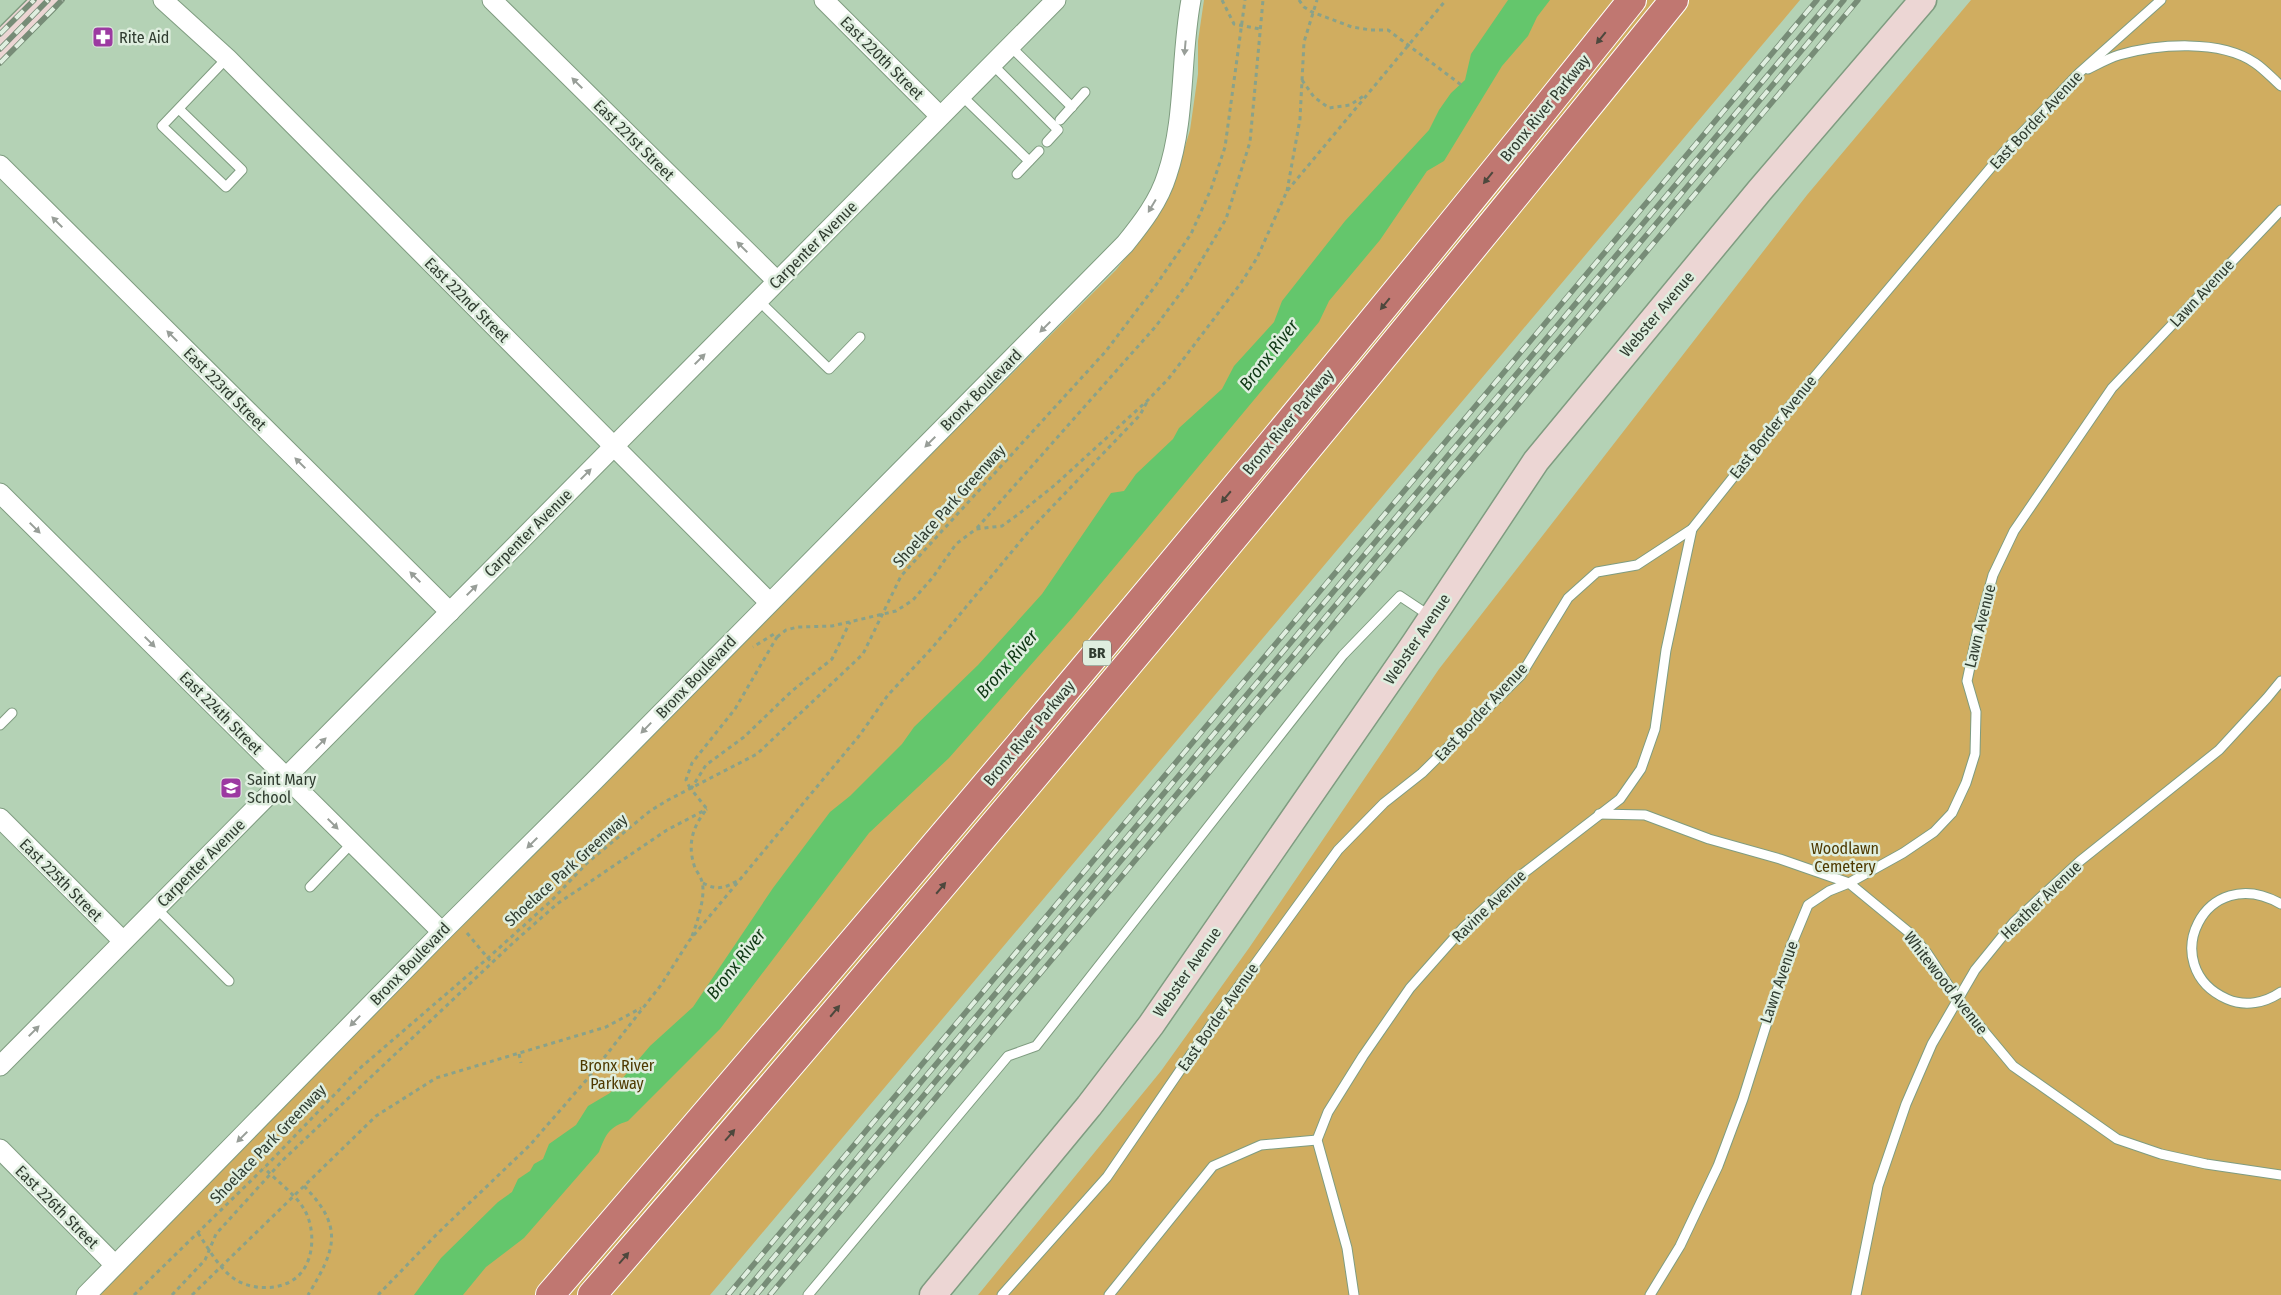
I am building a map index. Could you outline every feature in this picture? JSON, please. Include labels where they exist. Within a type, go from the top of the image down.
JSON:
[{"type":"highway","name":"Bronx River Parkway","points":[[550,1295],[823,977],[1081,671],[1404,281],[1632,0]]},
{"type":"highway","name":"Bronx River Parkway","points":[[592,1295],[923,909],[1168,617],[1674,0]]},
{"type":"main road","points":[[0,46],[46,0]]},
{"type":"main road","name":"Webster Avenue","points":[[933,1295],[1089,1106],[1145,1032],[1432,618],[1536,461],[1760,190],[1923,0]]},
{"type":"street","name":"East 222nd Street","points":[[163,0],[226,58],[769,602]]},
{"type":"street","name":"East 221st Street","points":[[492,0],[777,281]]},
{"type":"street","name":"East 220th Street","points":[[824,0],[940,116]]},
{"type":"street","name":"Carpenter Avenue","points":[[0,1066],[1056,0]]},
{"type":"street","name":"Bronx Boulevard","points":[[86,1295],[769,602],[1114,258],[1146,217],[1167,176],[1175,146],[1191,0]]},
{"type":"street","name":"East 223rd Street","points":[[0,165],[450,612]]},
{"type":"street","name":"East 224th Street","points":[[0,493],[442,932]]},
{"type":"street","name":"East 225th Street","points":[[0,818],[122,941]]},
{"type":"street","name":"East 226th Street","points":[[0,1149],[116,1265]]},
{"type":"lane","name":"East Border Avenue","points":[[1003,1294],[1107,1177],[1218,1015],[1338,850],[1384,803],[1422,773],[1521,675],[1568,598],[1597,572],[1637,565],[1692,528],[1790,406],[1998,160],[2078,73],[2160,0]]},
{"type":"lane","points":[[1010,46],[1072,107]]},
{"type":"lane","points":[[2078,73],[2118,55],[2153,48],[2188,46],[2220,48],[2254,62],[2281,86]]},
{"type":"lane","points":[[179,109],[242,170],[226,187],[162,126],[226,58]]},
{"type":"lane","points":[[992,64],[1058,130],[1048,142]]},
{"type":"lane","points":[[1060,120],[1085,92]]},
{"type":"lane","points":[[961,95],[1029,161]]},
{"type":"lane","points":[[1017,174],[1039,151]]},
{"type":"lane","name":"Lawn Avenue","points":[[1650,1295],[1680,1246],[1718,1166],[1742,1099],[1791,946],[1808,905],[1829,891],[1849,883],[1926,837],[1952,813],[1966,783],[1975,754],[1976,712],[1967,681],[1978,629],[1993,575],[2014,531],[2112,388],[2281,210]]},
{"type":"lane","points":[[758,300],[829,369],[860,337]]},
{"type":"lane","name":"Ravine Avenue","points":[[1317,1140],[1328,1112],[1363,1056],[1410,988],[1464,927],[1516,879],[1620,799],[1641,769],[1655,729],[1666,650],[1692,528]]},
{"type":"lane","points":[[808,1295],[1008,1056],[1036,1046],[1342,655],[1400,596],[1432,618]]},
{"type":"lane","name":"Heather Avenue","points":[[1856,1295],[1878,1186],[1906,1104],[1932,1044],[1975,970],[2014,922],[2080,861],[2219,750],[2281,681]]},
{"type":"lane","points":[[0,725],[12,713]]},
{"type":"lane","name":"Whitewood Avenue","points":[[1599,814],[1645,815],[1709,839],[1780,859],[1849,883],[1911,934],[1927,953],[1958,1000],[2014,1066],[2117,1139],[2161,1154],[2206,1164],[2281,1175]]},
{"type":"lane","points":[[310,887],[352,842]]},
{"type":"lane","points":[[2281,904],[2267,895],[2249,892],[2231,894],[2215,903],[2202,916],[2194,932],[2192,950],[2195,967],[2204,983],[2218,995],[2235,1002],[2254,1004],[2272,998],[2281,992]]},
{"type":"lane","points":[[156,908],[229,981]]},
{"type":"lane","points":[[1109,1295],[1213,1166],[1262,1145],[1317,1140],[1347,1248],[1354,1295]]},
{"type":"path","points":[[1222,0],[1234,24],[1260,29]]},
{"type":"path","name":"Shoelace Park Greenway","points":[[134,1295],[264,1168],[358,1069],[488,958],[552,900],[588,863],[650,812],[757,754],[863,654],[901,576],[1106,351],[1156,285],[1191,234],[1211,189],[1225,147],[1245,0]]},
{"type":"path","points":[[707,810],[690,789],[686,780],[692,763],[735,709],[776,638],[786,630],[798,627],[814,628],[883,615],[896,611],[913,600],[933,577],[956,544],[976,529],[1156,326],[1188,282],[1226,219],[1250,142],[1263,0]]},
{"type":"path","points":[[1299,0],[1304,7],[1312,12],[1352,27],[1388,30],[1464,87]]},
{"type":"path","points":[[976,529],[1002,526],[1020,513],[1056,484],[1148,400],[1169,378],[1241,284],[1257,258],[1287,191],[1300,119],[1304,42],[1317,0]]},
{"type":"path","points":[[1287,191],[1446,0]]},
{"type":"path","points":[[1302,79],[1314,98],[1329,108],[1350,105],[1369,92]]},
{"type":"path","points":[[378,1295],[439,1232],[530,1145],[589,1077],[644,1007],[689,941],[859,736],[888,695],[932,648],[1029,531],[1140,416],[1148,400]]},
{"type":"path","points":[[690,789],[706,766],[744,737],[792,691],[832,659],[850,622]]},
{"type":"path","points":[[749,649],[758,646],[774,634],[776,638]]},
{"type":"path","points":[[689,941],[697,923],[703,883],[691,853],[691,834],[699,819],[707,810]]},
{"type":"path","points":[[172,1295],[205,1260],[216,1234],[270,1174],[448,1002],[557,904],[667,830],[707,810]]},
{"type":"path","points":[[703,883],[713,888],[722,889],[740,880]]},
{"type":"path","points":[[442,932],[461,927],[492,963]]},
{"type":"path","points":[[192,1295],[376,1116],[436,1078],[606,1027],[644,1007]]},
{"type":"path","points":[[518,1054],[521,1063]]},
{"type":"path","points":[[198,1233],[221,1267],[236,1280],[265,1289],[283,1284],[300,1274],[308,1258],[313,1241],[309,1222],[304,1209],[264,1168]]},
{"type":"path","points":[[304,1186],[319,1201],[331,1233],[332,1247],[328,1260],[308,1295]]},
{"type":"green space","name":"Bronx River Parkway","points":[[1204,0],[1800,0],[710,1295],[97,1295],[585,799],[1116,270],[1131,251],[1177,173],[1190,130],[1198,74],[1198,41]]},
{"type":"green space","name":"Woodlawn Cemetery","points":[[1971,0],[2281,0],[2281,1295],[978,1295],[1161,1071],[1249,948],[1439,669],[1807,195]]},
{"type":"water","name":"Bronx River","points":[[1508,0],[1550,0],[1537,17],[1528,36],[1502,66],[1444,161],[1427,171],[1380,240],[1329,301],[1319,322],[1073,617],[949,758],[869,833],[720,1029],[628,1121],[616,1126],[609,1132],[599,1152],[524,1238],[486,1267],[463,1295],[414,1295],[441,1258],[498,1202],[512,1192],[518,1179],[530,1171],[534,1164],[543,1159],[549,1144],[576,1125],[588,1106],[610,1093],[650,1046],[693,1007],[773,888],[830,812],[850,796],[902,744],[914,727],[978,665],[1042,594],[1111,493],[1124,491],[1136,474],[1173,439],[1179,428],[1222,389],[1234,366],[1274,322],[1282,301],[1345,221],[1429,130],[1439,110],[1451,93],[1465,80],[1471,54]]},
{"type":"railway","points":[[0,34],[34,0]]},
{"type":"railway","points":[[0,49],[48,0]]},
{"type":"railway","points":[[0,63],[62,0]]},
{"type":"railway","points":[[728,1295],[1817,0]]},
{"type":"railway","points":[[742,1295],[1831,0]]},
{"type":"railway","points":[[756,1295],[1844,0]]},
{"type":"railway","points":[[770,1295],[1858,0]]},
{"type":"place","name":"Rite Aid","points":[[103,37]]},
{"type":"place","name":"Saint Mary School","points":[[231,788]]}]
